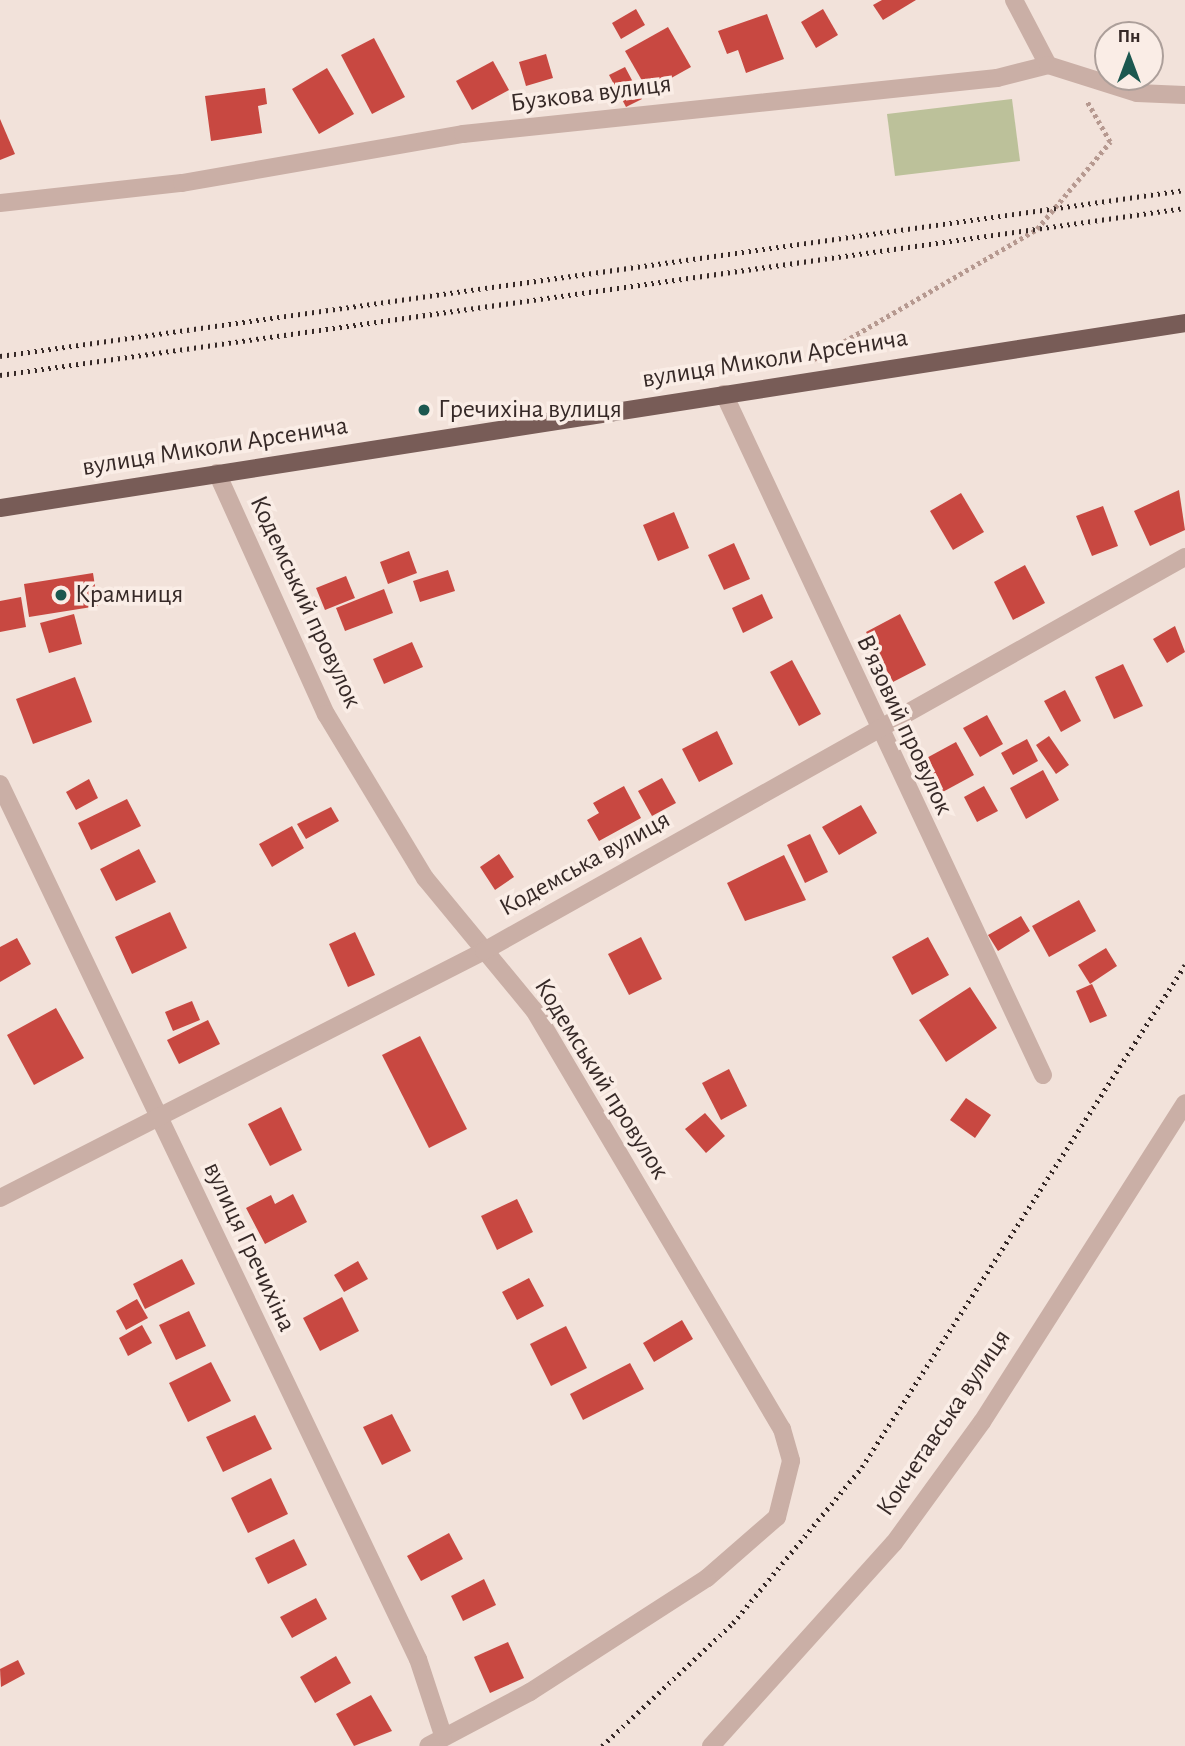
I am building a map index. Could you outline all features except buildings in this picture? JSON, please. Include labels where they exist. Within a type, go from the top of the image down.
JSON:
[{"type":"main road","name":"вулиця Миколи Арсенича","points":[[0,508],[791,382],[1185,323]]},
{"type":"street","points":[[1014,0],[1048,65],[1137,93],[1185,95]]},
{"type":"street","name":"Бузкова вулиця","points":[[0,203],[183,183],[463,134],[997,78],[1048,65]]},
{"type":"street","name":"Вʼязовий провулок","points":[[724,394],[878,732],[1043,1075]]},
{"type":"street","name":"Кодемський провулок","points":[[217,473],[326,714],[425,878],[534,1010],[782,1429],[790,1461],[777,1517],[707,1578],[530,1692],[435,1741]]},
{"type":"street","name":"Кодемська вулиця","points":[[0,1198],[158,1114],[484,951],[878,732],[1185,557]]},
{"type":"street","name":"вулиця Гречихіна","points":[[0,784],[418,1660],[435,1741]]},
{"type":"street","name":"Кокчетавська вулиця","points":[[710,1746],[894,1543],[982,1422],[1185,1103]]},
{"type":"path","points":[[791,382],[822,351],[1037,229],[1110,142],[1076,76]]},
{"type":"green space","points":[[1012,99],[1020,161],[895,176],[887,114]]},
{"type":"railway","points":[[0,356],[1185,190]]},
{"type":"railway","points":[[0,375],[1185,208]]},
{"type":"railway","points":[[602,1746],[733,1623],[862,1467],[1185,965]]},
{"type":"place","name":"Гречихіна вулиця","points":[[424,410]]},
{"type":"place","name":"Крамниця","points":[[61,595]]}]
